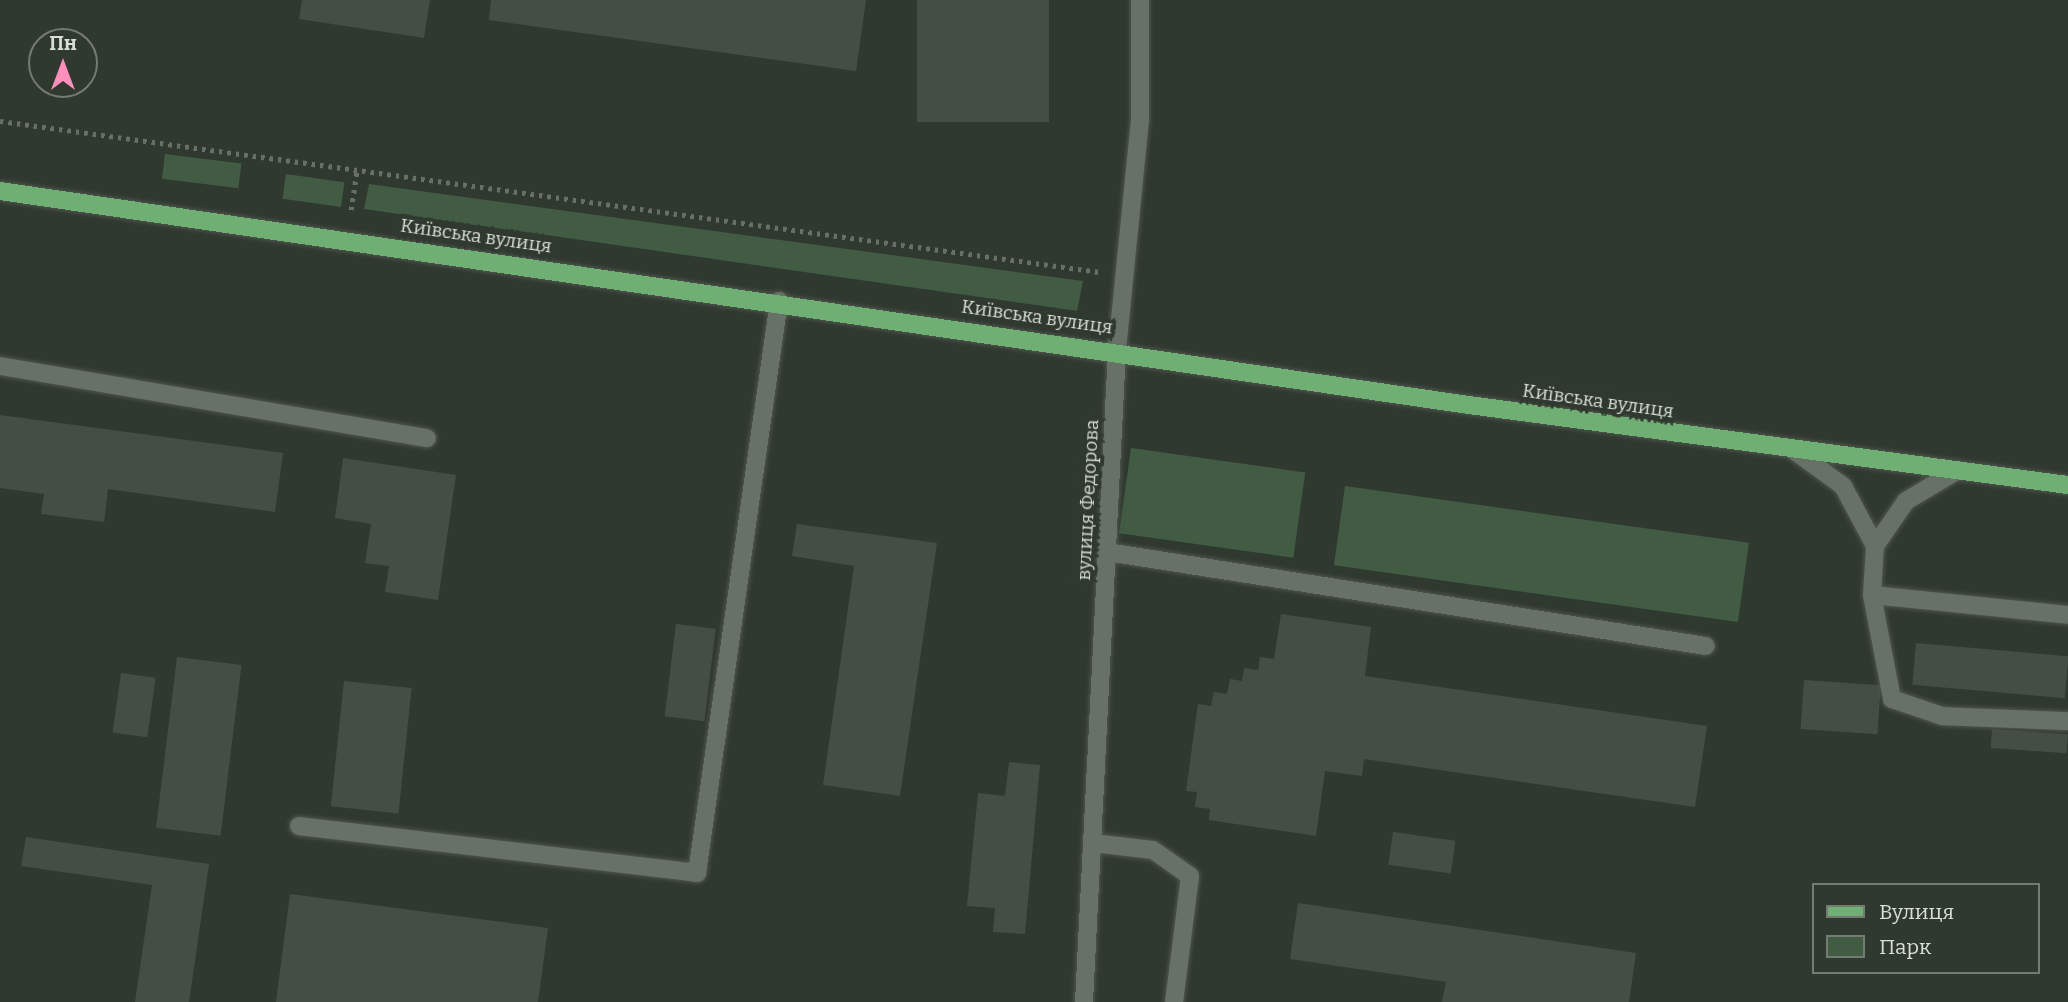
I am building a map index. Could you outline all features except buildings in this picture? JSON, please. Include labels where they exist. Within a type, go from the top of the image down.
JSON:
[{"type":"main road","name":"Київська вулиця","points":[[0,191],[779,301],[1792,449],[2068,485]]},
{"type":"street","name":"вулиця Федорова","points":[[1084,1002],[1117,350],[1140,120],[1140,0]]},
{"type":"street","points":[[299,826],[697,873],[779,301]]},
{"type":"street","points":[[0,366],[428,438]]},
{"type":"street","points":[[1792,449],[1843,486],[1875,545]]},
{"type":"street","points":[[1958,470],[1906,501],[1875,545],[1872,595],[1892,699],[1942,716],[2068,721]]},
{"type":"street","points":[[1107,552],[1706,646]]},
{"type":"street","points":[[1872,595],[2068,615]]},
{"type":"street","points":[[1093,844],[1153,850],[1190,876],[1174,1002]]},
{"type":"path","points":[[0,121],[1125,276]]},
{"type":"path","points":[[351,210],[357,169]]},
{"type":"green space","points":[[165,154],[241,163],[238,188],[162,179]]},
{"type":"green space","points":[[286,174],[344,182],[341,207],[283,199]]},
{"type":"green space","points":[[369,184],[1083,281],[1077,311],[364,209]]},
{"type":"green space","points":[[1131,448],[1305,472],[1293,558],[1119,533]]},
{"type":"green space","points":[[1345,486],[1749,543],[1738,622],[1334,565]]}]
